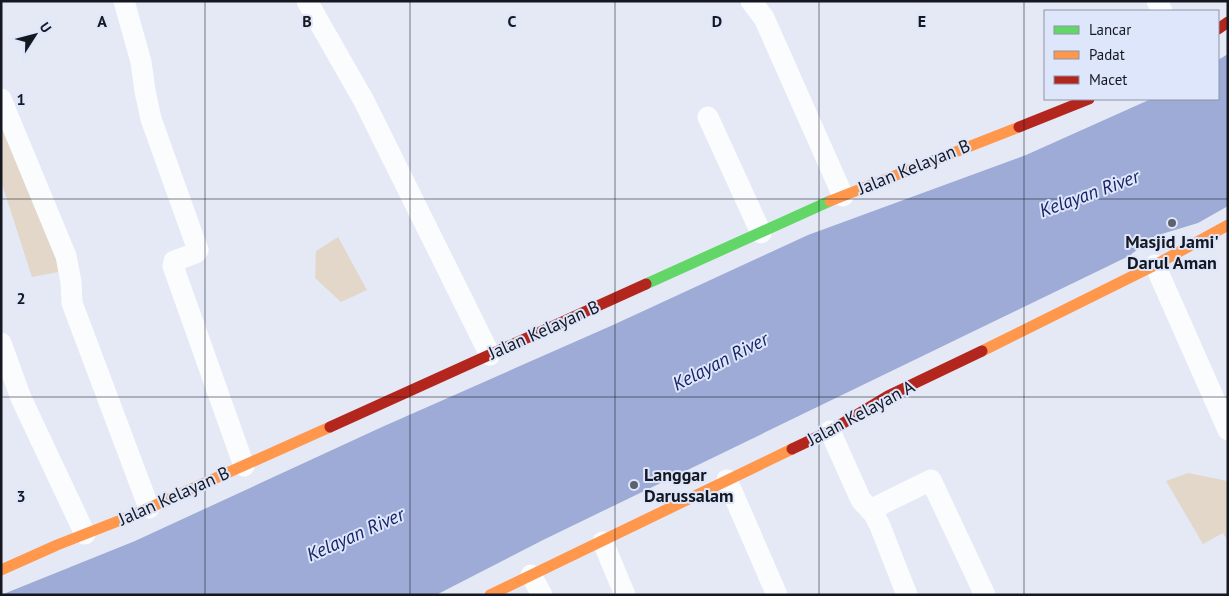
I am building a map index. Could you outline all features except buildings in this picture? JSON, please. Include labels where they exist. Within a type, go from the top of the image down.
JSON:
[{"type":"street","points":[[124,1],[142,62],[145,91],[151,119],[198,250],[174,260],[172,266],[244,466]]},
{"type":"street","points":[[307,1],[364,101],[490,354]]},
{"type":"street","points":[[756,3],[843,196]]},
{"type":"street","points":[[1,99],[66,256],[71,282],[72,303],[149,508]]},
{"type":"street","name":"Jalan Kelayan B","points":[[1,570],[244,466],[843,196],[1087,100]]},
{"type":"street","points":[[708,117],[761,233]]},
{"type":"street","name":"Jalan Kelayan A","points":[[490,595],[830,431],[888,396],[1018,334],[1228,226]]},
{"type":"street","points":[[1155,265],[1228,430]]},
{"type":"street","points":[[1,343],[22,398],[85,534]]},
{"type":"street","points":[[830,431],[861,500],[874,514],[880,526],[907,595]]},
{"type":"street","points":[[727,480],[777,595]]},
{"type":"street","points":[[870,510],[931,480],[985,595]]},
{"type":"street","points":[[603,542],[625,595]]},
{"type":"street","points":[[532,575],[542,595]]},
{"type":"shaded area","points":[[1,117],[64,271],[32,277],[1,181]]},
{"type":"shaded area","points":[[338,237],[367,290],[341,302],[315,278],[316,251]]},
{"type":"shaded area","points":[[1188,473],[1228,481],[1228,541],[1223,533],[1203,544],[1166,481]]},
{"type":"water","name":"Kelayan River","points":[[1228,54],[1228,206],[1198,223],[1155,236],[1129,256],[543,540],[436,595],[1,595],[135,541],[382,427],[613,325],[808,235],[1026,155],[1149,100],[1219,100],[1219,59]]},
{"type":"traffic: fast","points":[[646,284],[830,201]]},
{"type":"traffic: slow","points":[[830,201],[1019,127]]},
{"type":"traffic: slow","points":[[982,351],[1155,265],[1228,225]]},
{"type":"traffic: slow","points":[[1,570],[57,545],[131,516],[330,427]]},
{"type":"traffic: slow","points":[[490,595],[792,449]]},
{"type":"traffic: jam","points":[[1219,28],[1228,22]]},
{"type":"traffic: jam","points":[[1019,127],[1086,100]]},
{"type":"traffic: jam","points":[[330,427],[646,284]]},
{"type":"traffic: jam","points":[[792,449],[830,431],[888,396],[982,351]]},
{"type":"place","name":"Masjid Jami' Darul Aman","points":[[1172,223]]},
{"type":"place","name":"Langgar Darussalam","points":[[634,485]]}]
